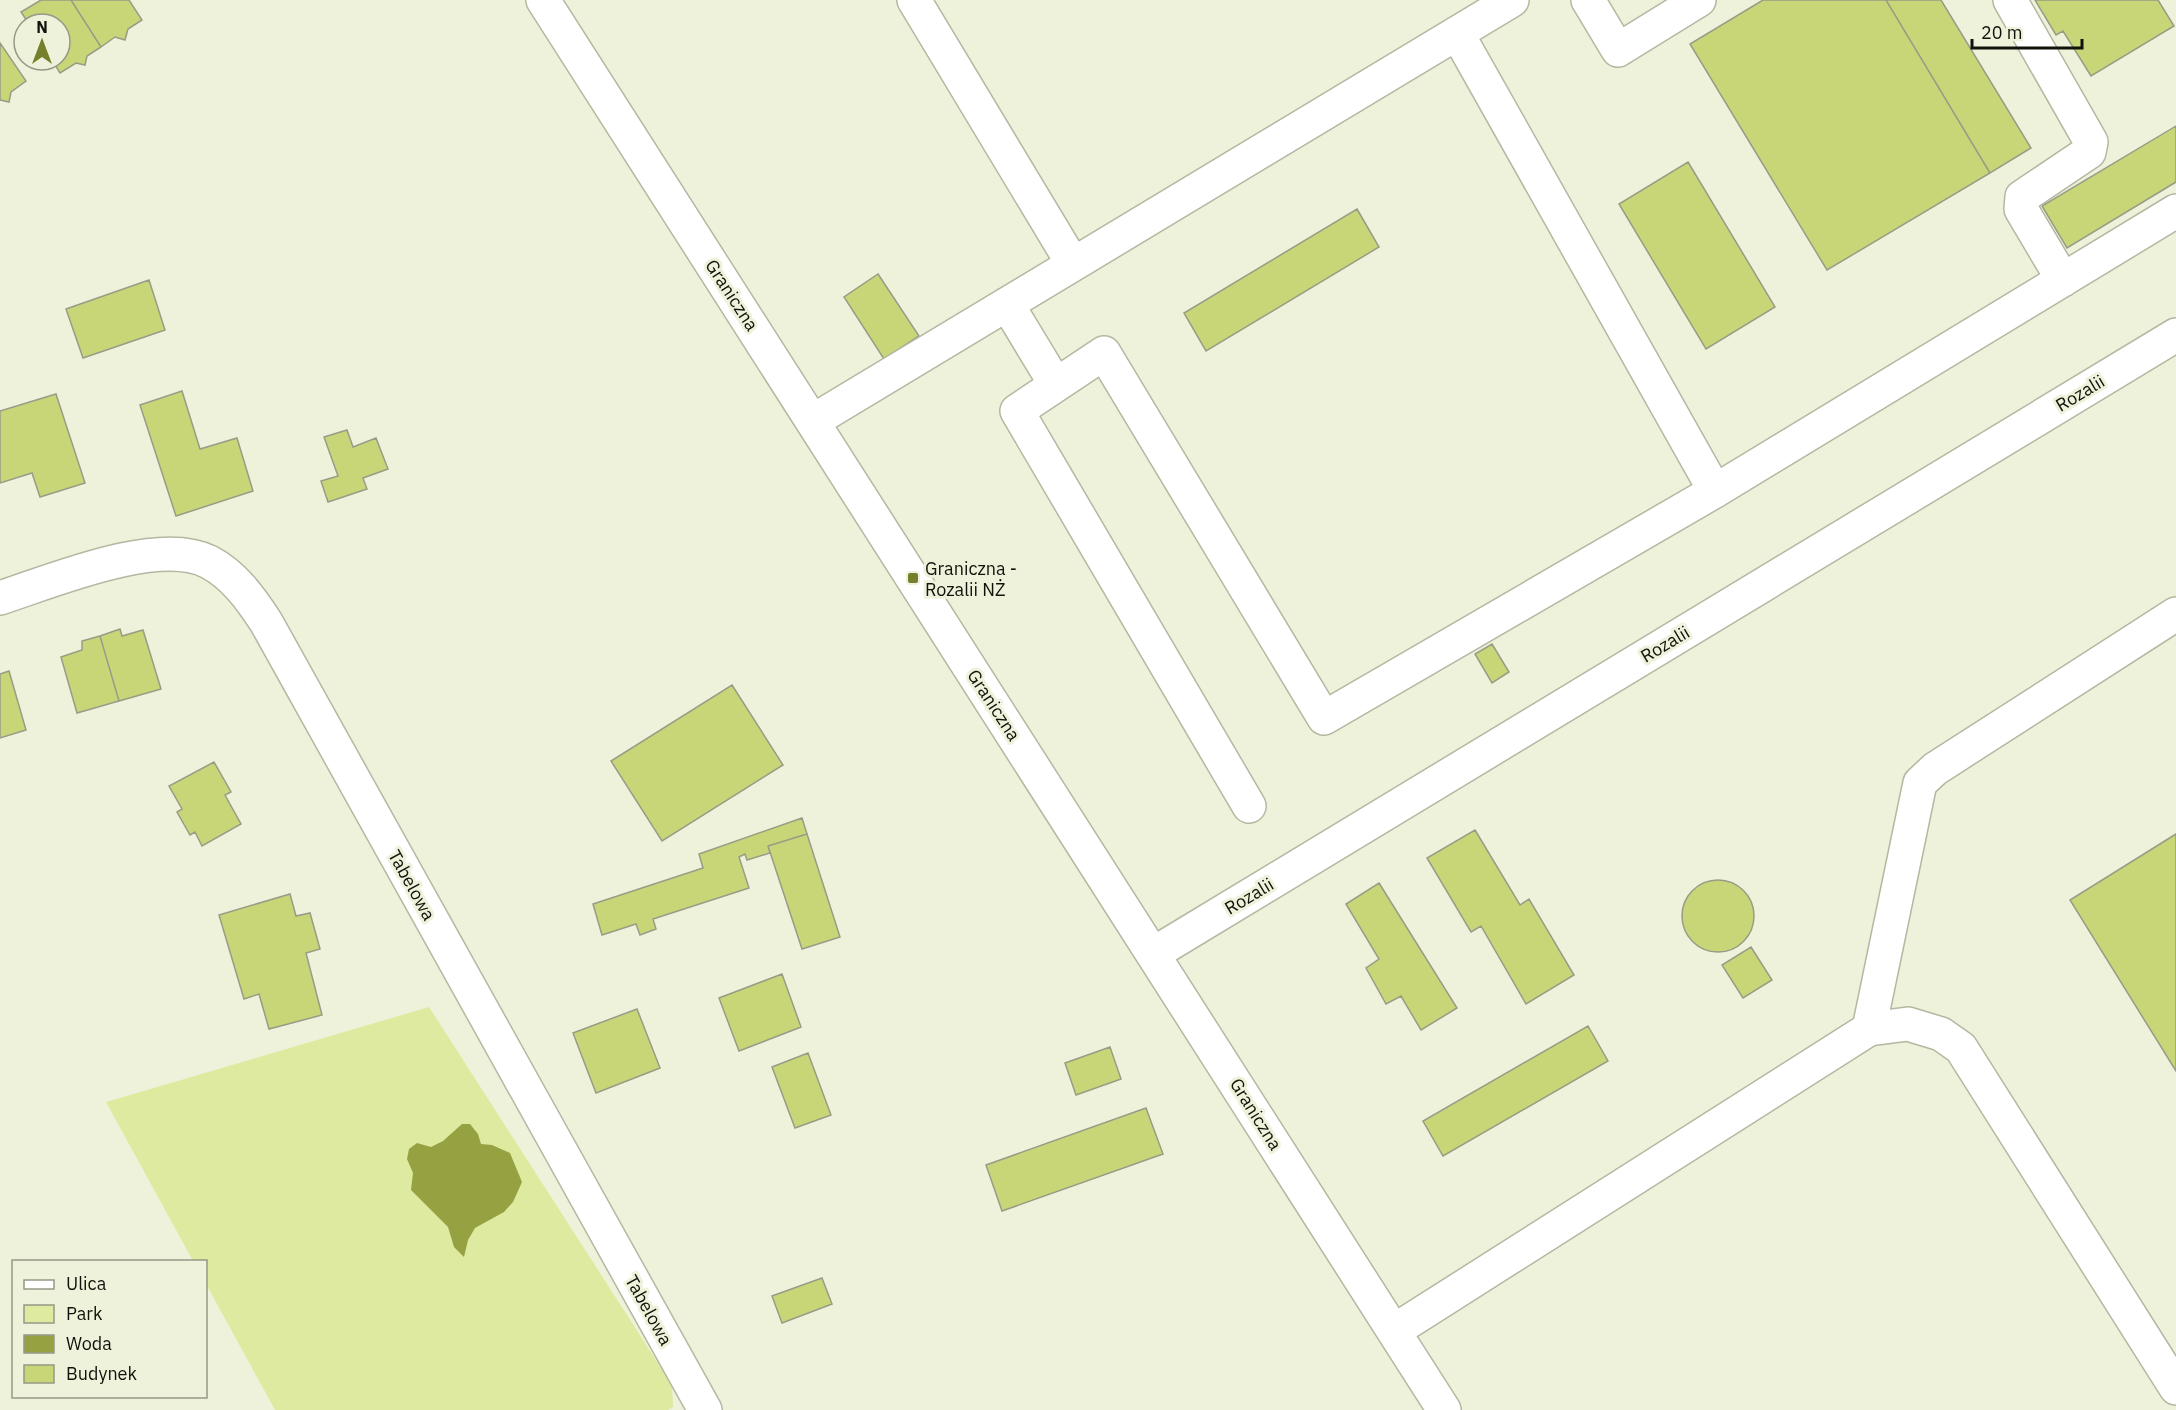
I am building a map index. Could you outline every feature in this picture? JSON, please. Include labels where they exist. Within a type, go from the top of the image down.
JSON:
[{"type":"street","name":"Graniczna","points":[[543,0],[1444,1410]]},
{"type":"street","points":[[914,0],[1073,264]]},
{"type":"street","points":[[813,421],[1512,0]]},
{"type":"street","points":[[1588,0],[1617,50],[1699,0]]},
{"type":"street","points":[[2010,0],[2091,142],[2089,152],[2022,197],[2021,209],[2063,280]]},
{"type":"street","points":[[1457,33],[1715,491]]},
{"type":"street","points":[[1250,806],[1017,411],[1104,353],[1324,718],[1715,491],[2176,211]]},
{"type":"street","points":[[1007,304],[1056,385]]},
{"type":"street","name":"Rozalii","points":[[1153,954],[2176,335]]},
{"type":"street","name":"Tabelowa","points":[[0,597],[129,557],[160,555],[186,555],[209,562],[248,594],[266,622],[705,1410]]},
{"type":"street","points":[[1869,1029],[1920,783],[1935,769],[2176,614]]},
{"type":"street","points":[[1394,1331],[1869,1029],[1908,1024],[1941,1034],[1961,1048],[2176,1388]]},
{"type":"green space","points":[[429,1007],[672,1385],[673,1407],[668,1410],[275,1410],[207,1286],[207,1260],[192,1260],[106,1102]]},
{"type":"water","points":[[462,1124],[470,1124],[478,1134],[481,1144],[492,1145],[510,1153],[522,1182],[513,1202],[504,1212],[475,1228],[468,1240],[464,1257],[454,1247],[448,1227],[411,1190],[413,1173],[407,1159],[409,1149],[417,1143],[431,1147],[443,1141]]},
{"type":"building","points":[[41,0],[71,0],[101,47],[87,56],[85,65],[76,63],[72,66],[72,12],[21,12]]},
{"type":"building","points":[[71,0],[129,0],[142,20],[128,29],[125,40],[115,37],[101,47]]},
{"type":"building","points":[[1763,0],[1886,0],[1990,173],[1827,270],[1690,44]]},
{"type":"building","points":[[1886,0],[1941,0],[2031,148],[1990,173]]},
{"type":"building","points":[[2035,0],[2158,0],[2174,26],[2091,76],[2063,31],[2056,35]]},
{"type":"building","points":[[0,43],[12,61],[12,72],[20,72],[26,81],[11,92],[9,102],[0,100]]},
{"type":"building","points":[[2176,126],[2176,182],[2067,248],[2042,206]]},
{"type":"building","points":[[1688,162],[1775,307],[1706,349],[1619,204]]},
{"type":"building","points":[[1357,209],[1379,247],[1206,351],[1184,313]]},
{"type":"building","points":[[878,274],[919,336],[884,359],[844,297]]},
{"type":"building","points":[[149,280],[165,330],[83,358],[66,309]]},
{"type":"building","points":[[182,391],[200,449],[237,438],[253,491],[176,516],[140,405]]},
{"type":"building","points":[[56,394],[85,483],[40,497],[32,473],[0,483],[0,411]]},
{"type":"building","points":[[347,430],[353,447],[376,438],[388,469],[363,478],[367,489],[328,502],[321,481],[338,476],[324,437]]},
{"type":"building","points":[[120,629],[122,636],[143,630],[161,689],[119,701],[100,636]]},
{"type":"building","points":[[100,636],[119,701],[77,713],[61,657],[82,650],[82,641]]},
{"type":"building","points":[[1492,644],[1509,672],[1492,683],[1475,654]]},
{"type":"building","points":[[9,671],[26,730],[0,738],[0,674]]},
{"type":"building","points":[[732,685],[783,765],[662,841],[611,761]]},
{"type":"building","points":[[214,762],[231,792],[225,795],[241,824],[202,846],[195,832],[190,835],[177,812],[182,809],[169,786]]},
{"type":"building","points":[[802,818],[807,834],[768,846],[770,853],[747,860],[745,854],[739,857],[749,888],[653,919],[656,929],[640,935],[636,924],[602,935],[593,904],[703,868],[699,854]]},
{"type":"building","points":[[1475,830],[1520,905],[1529,899],[1574,975],[1526,1004],[1481,926],[1471,932],[1427,858]]},
{"type":"building","points":[[807,834],[840,937],[802,949],[768,846]]},
{"type":"building","points":[[2176,834],[2176,1071],[2070,900]]},
{"type":"building","points":[[1725,880],[1744,890],[1752,902],[1754,916],[1752,930],[1744,942],[1732,950],[1711,952],[1692,942],[1684,930],[1682,909],[1692,890],[1704,882]]},
{"type":"building","points":[[1379,883],[1457,1008],[1421,1030],[1401,996],[1386,1004],[1366,968],[1379,959],[1346,904]]},
{"type":"building","points":[[290,894],[296,916],[310,913],[320,949],[306,953],[322,1015],[269,1029],[259,994],[244,999],[219,915]]},
{"type":"building","points":[[1751,947],[1772,980],[1743,998],[1722,965]]},
{"type":"building","points":[[782,974],[801,1027],[739,1051],[719,998]]},
{"type":"building","points":[[637,1009],[660,1068],[596,1093],[573,1033]]},
{"type":"building","points":[[1588,1026],[1608,1061],[1443,1156],[1423,1121]]},
{"type":"building","points":[[1110,1047],[1121,1079],[1076,1095],[1065,1063]]},
{"type":"building","points":[[808,1053],[831,1115],[795,1128],[772,1067]]},
{"type":"building","points":[[1146,1108],[1163,1154],[1002,1211],[986,1165]]},
{"type":"building","points":[[822,1278],[832,1304],[782,1323],[772,1296]]},
{"type":"place","name":"Graniczna - Rozalii NŻ","points":[[913,578]]}]
